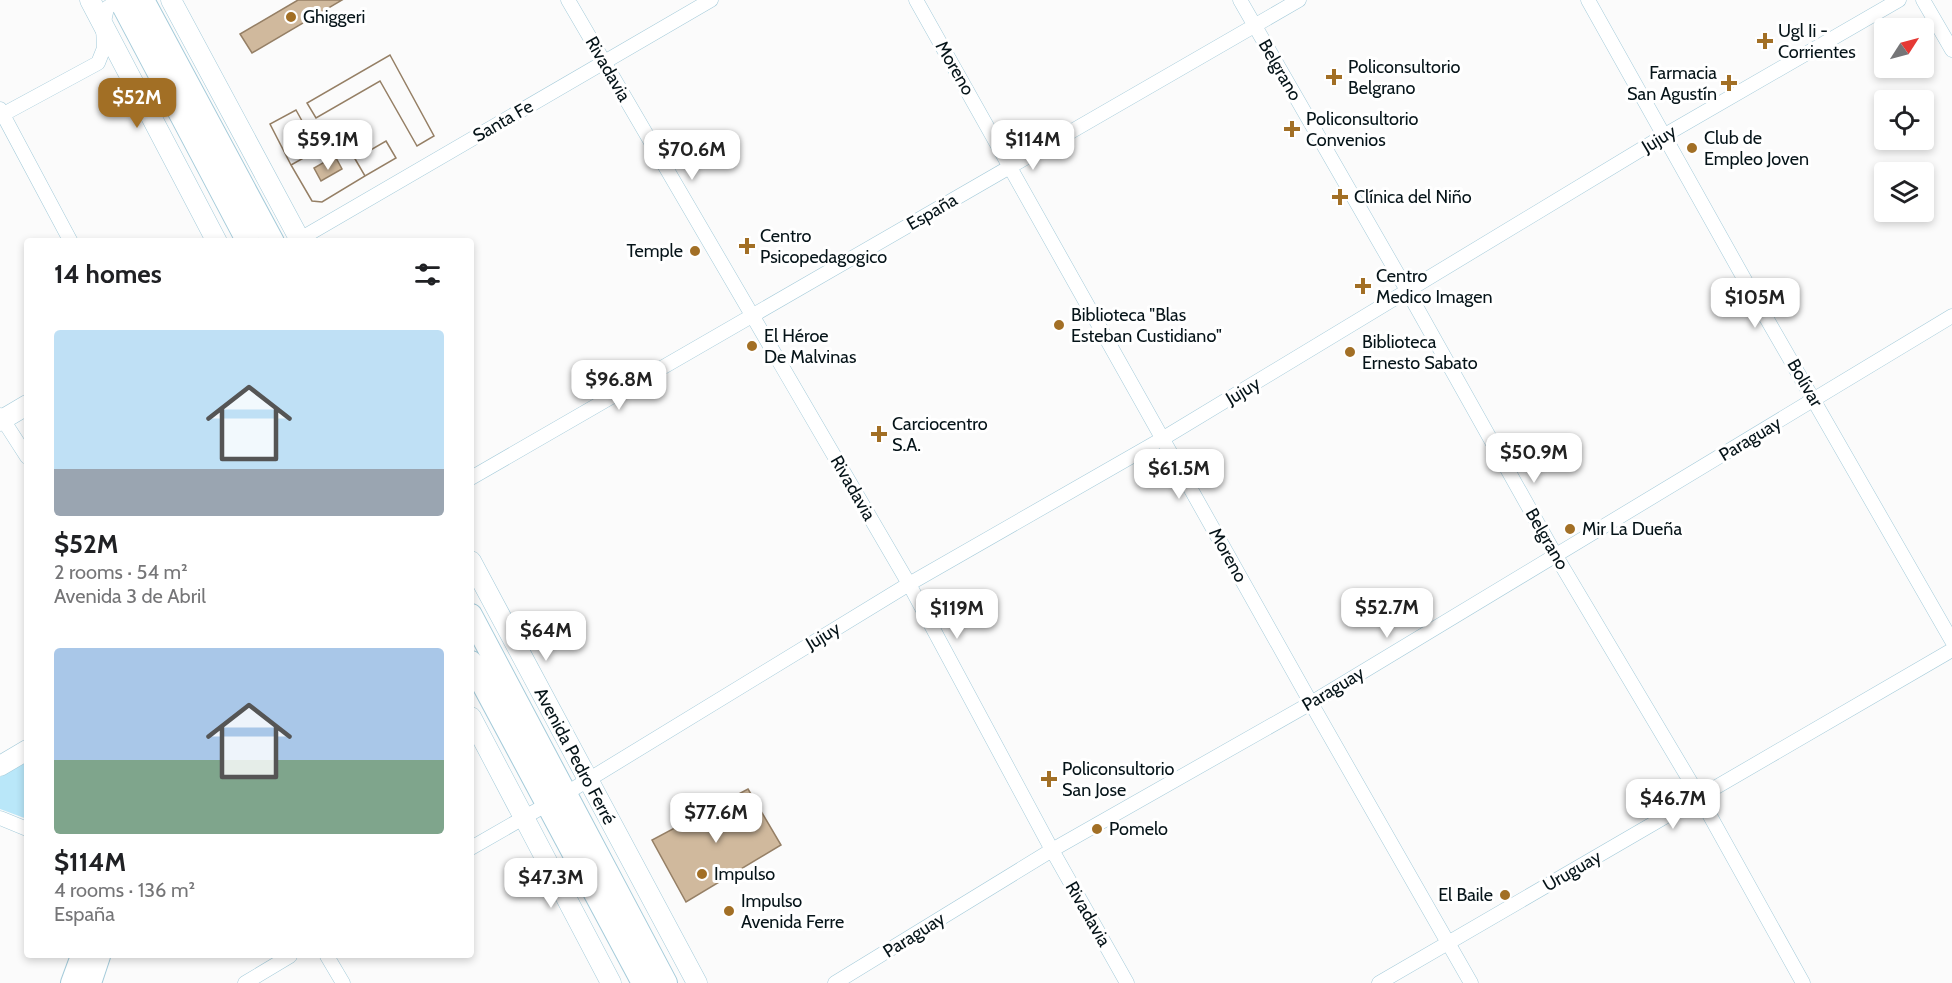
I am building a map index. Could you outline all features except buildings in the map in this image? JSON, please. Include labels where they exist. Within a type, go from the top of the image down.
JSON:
[{"type":"main road","points":[[90,0],[215,238]]},
{"type":"main road","points":[[119,0],[246,238]]},
{"type":"main road","points":[[143,0],[271,238]]},
{"type":"main road","points":[[171,0],[298,238]]},
{"type":"main road","points":[[1,418],[24,406]]},
{"type":"main road","name":"Avenida Pedro Ferré","points":[[474,567],[697,983]]},
{"type":"main road","name":"Avenida Pedro Ferré","points":[[474,622],[643,983]]},
{"type":"main road","name":"Avenida Pedro Ferré","points":[[474,667],[666,983]]},
{"type":"main road","points":[[474,723],[611,983]]},
{"type":"main road","points":[[0,766],[24,752]]},
{"type":"main road","points":[[72,983],[81,958]]},
{"type":"main road","points":[[90,983],[98,958]]},
{"type":"street","points":[[69,238],[1,113],[98,63],[104,48],[103,26],[107,8],[119,0]]},
{"type":"street","name":"Rivadavia","points":[[568,0],[909,584],[1052,850],[1127,983]]},
{"type":"street","name":"Santa Fe","points":[[302,238],[711,0]]},
{"type":"street","name":"Moreno","points":[[916,0],[1471,983]]},
{"type":"street","name":"Belgrano","points":[[1240,0],[1557,556],[1699,796],[1803,983]]},
{"type":"street","name":"España","points":[[474,476],[1299,0]]},
{"type":"street","name":"Bolívar","points":[[1588,0],[1760,307],[1952,641]]},
{"type":"street","name":"Jujuy","points":[[474,846],[909,584],[1162,439],[1665,135],[1899,0]]},
{"type":"street","points":[[1923,0],[1952,50]]},
{"type":"street","name":"Paraguay","points":[[835,983],[1052,850],[1311,703],[1952,316]]},
{"type":"street","points":[[1,418],[24,452]]},
{"type":"street","name":"Uruguay","points":[[1379,983],[1952,651]]},
{"type":"street","points":[[0,818],[24,828]]},
{"type":"street","points":[[245,983],[287,958]]},
{"type":"street","points":[[328,958],[343,983]]},
{"type":"shaded area","points":[[24,764],[24,818],[0,809],[0,777]]},
{"type":"place","name":"Ghiggeri","points":[[291,17]]},
{"type":"place","name":"Ugl Ii - Corrientes","points":[[1765,41]]},
{"type":"place","name":"Policonsultorio Belgrano","points":[[1334,77]]},
{"type":"place","name":"Farmacia San Agustín","points":[[1729,83]]},
{"type":"place","name":"Policonsultorio Convenios","points":[[1292,129]]},
{"type":"place","name":"Club de Empleo Joven","points":[[1692,148]]},
{"type":"place","name":"Clínica del Niño","points":[[1340,197]]},
{"type":"place","name":"Centro Psicopedagogico","points":[[747,246]]},
{"type":"place","name":"Temple","points":[[695,251]]},
{"type":"place","name":"Centro Medico Imagen","points":[[1363,286]]},
{"type":"place","name":"Biblioteca \"Blas Esteban Custidiano\"","points":[[1059,325]]},
{"type":"place","name":"El Héroe De Malvinas","points":[[752,346]]},
{"type":"place","name":"Biblioteca Ernesto Sabato","points":[[1350,352]]},
{"type":"place","name":"Carciocentro S.A.","points":[[879,434]]},
{"type":"place","name":"Mir La Dueña","points":[[1570,529]]},
{"type":"place","name":"Policonsultorio San Jose","points":[[1049,779]]},
{"type":"place","name":"Pomelo","points":[[1097,829]]},
{"type":"place","name":"Impulso","points":[[702,874]]},
{"type":"place","name":"El Baile","points":[[1505,895]]},
{"type":"place","name":"Impulso Avenida Ferre","points":[[729,911]]}]
